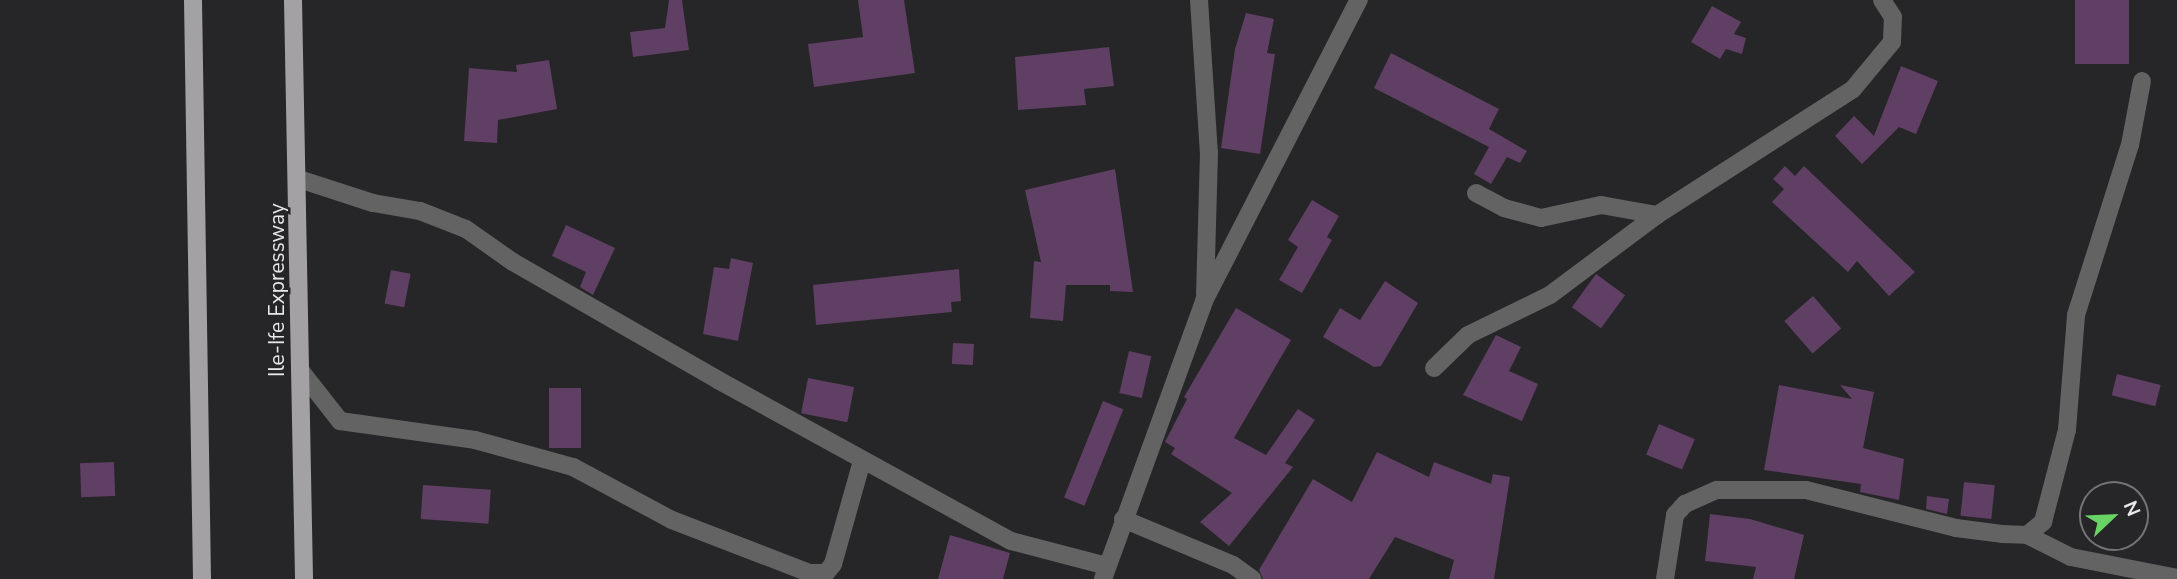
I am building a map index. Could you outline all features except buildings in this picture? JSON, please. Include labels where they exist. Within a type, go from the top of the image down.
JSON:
[{"type":"main road","points":[[193,0],[202,579]]},
{"type":"main road","name":"Ile-Ife Expressway","points":[[293,0],[299,179],[304,579]]},
{"type":"street","points":[[1199,0],[1209,153],[1205,301]]},
{"type":"street","points":[[299,179],[373,203],[420,211],[466,229],[513,262],[862,461],[1011,541],[1105,573],[1205,301],[1359,0]]},
{"type":"street","points":[[1434,368],[1468,335],[1550,295],[1657,215],[1853,89],[1892,42],[1893,17],[1882,0]]},
{"type":"street","points":[[2027,535],[2043,523],[2052,497],[2067,430],[2076,315],[2130,145],[2142,81]]},
{"type":"street","points":[[1476,193],[1504,208],[1541,218],[1601,205],[1657,215]]},
{"type":"street","points":[[300,370],[340,421],[475,440],[573,467],[672,520],[822,576],[834,564],[862,461]]},
{"type":"street","points":[[1665,579],[1675,514],[1685,504],[1717,490],[1806,490],[1956,528],[2027,535],[2071,557],[2128,572],[2177,578]]},
{"type":"street","points":[[1123,519],[1233,565],[1252,579]]}]
